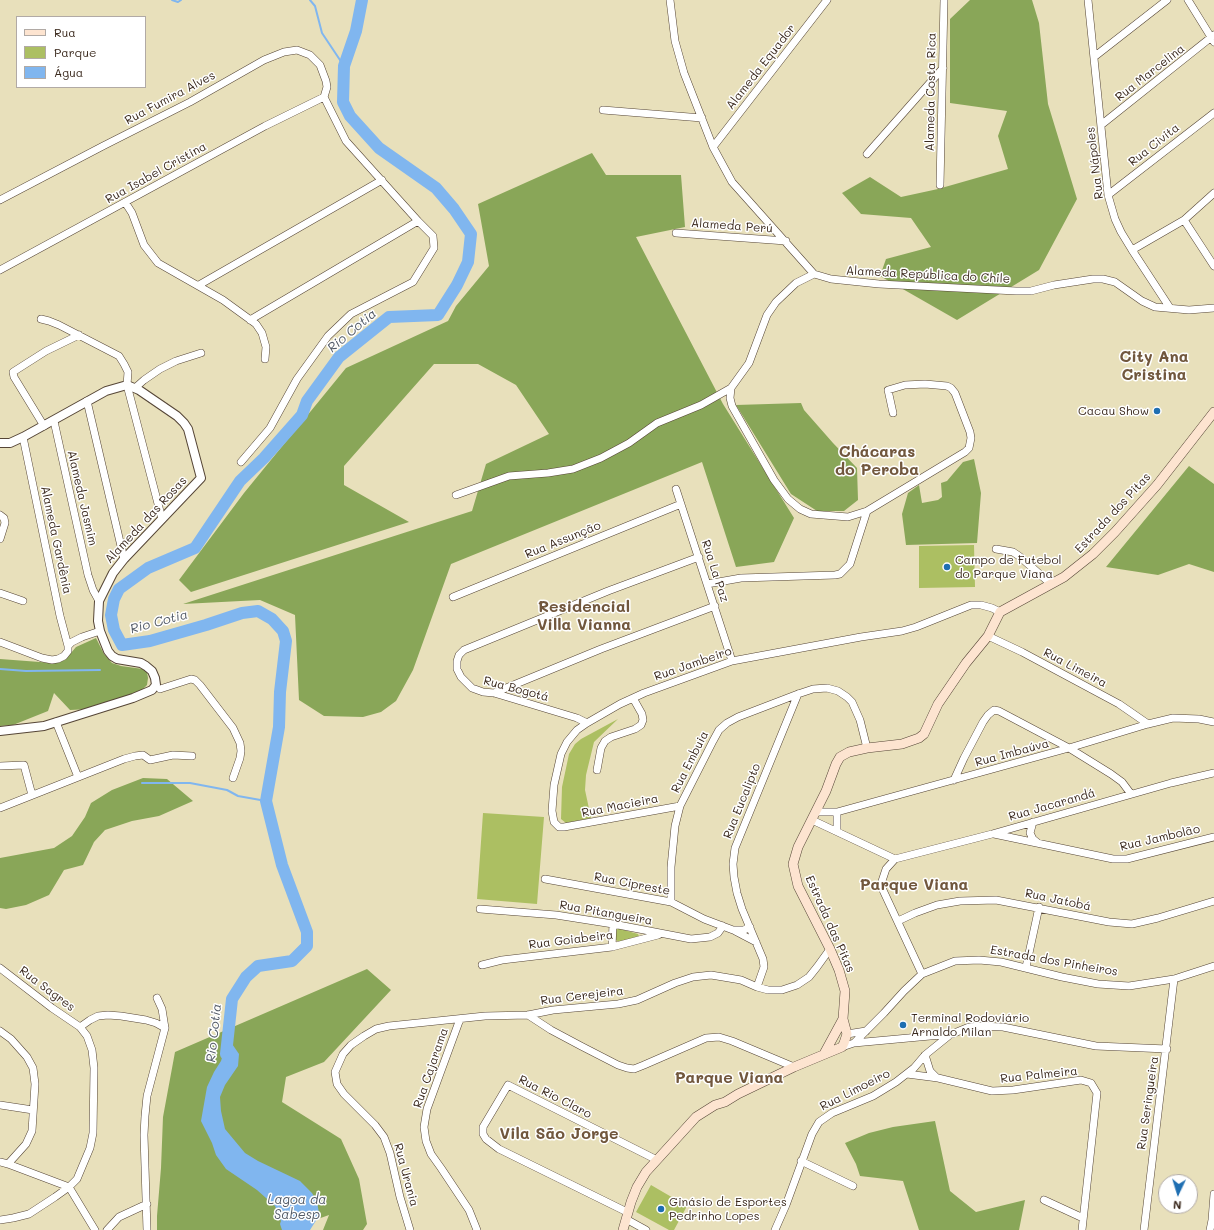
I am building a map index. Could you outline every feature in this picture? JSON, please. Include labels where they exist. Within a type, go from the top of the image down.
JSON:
[{"type":"main road","name":"Estrada dos Pitas","points":[[1000,612],[1051,584],[1081,565],[1115,532],[1156,485],[1214,412]]},
{"type":"main road","points":[[867,748],[902,744],[919,738],[927,729],[943,694],[988,636],[1000,612]]},
{"type":"main road","name":"Estrada das Pitas","points":[[847,1034],[844,1019],[845,991],[839,970],[798,886],[793,864],[840,757],[849,752],[867,748]]},
{"type":"main road","name":"Estrada das Pitas","points":[[833,1039],[844,1019]]},
{"type":"main road","points":[[824,1054],[833,1039],[847,1034]]},
{"type":"main road","points":[[833,1039],[833,1043],[838,1048],[847,1034]]},
{"type":"main road","name":"Estrada dos Pinheiros","points":[[623,1230],[626,1215],[637,1187],[646,1172],[696,1117],[715,1105],[725,1102],[738,1094],[794,1067],[838,1048]]},
{"type":"street","points":[[670,0],[675,41],[684,73],[713,147],[732,182],[814,274],[796,284],[776,302],[767,315],[749,363],[732,388],[730,398],[732,406],[774,480],[788,499],[800,509],[811,514],[848,517],[867,511],[965,452],[969,448],[970,432],[955,393],[947,386],[925,384],[905,385],[888,390],[893,414]]},
{"type":"street","name":"Alameda Equador","points":[[713,147],[827,0]]},
{"type":"street","name":"Alameda Costa Rica","points":[[940,185],[944,0]]},
{"type":"street","name":"Rua Nápoles","points":[[1088,0],[1108,196],[1115,219],[1132,250],[1170,308]]},
{"type":"street","points":[[1094,57],[1167,0]]},
{"type":"street","points":[[1188,0],[1213,38]]},
{"type":"street","name":"Rua Marcelina","points":[[1101,125],[1213,38]]},
{"type":"street","name":"Rua Fumira Alves","points":[[0,200],[190,102],[264,60],[284,52],[297,50],[310,55],[320,65],[327,87],[324,97]]},
{"type":"street","points":[[867,154],[943,68]]},
{"type":"street","points":[[241,462],[270,428],[298,379],[328,336],[351,314],[413,282],[434,248],[433,236],[346,141],[324,97]]},
{"type":"street","name":"Rua Isabel Cristina","points":[[0,270],[265,126],[324,97]]},
{"type":"street","points":[[603,110],[702,118]]},
{"type":"street","name":"Rua Civita","points":[[1108,196],[1214,113]]},
{"type":"street","points":[[199,285],[382,180]]},
{"type":"street","points":[[1132,250],[1184,220],[1214,193]]},
{"type":"street","points":[[125,202],[132,213],[144,245],[158,263],[199,285],[256,324],[262,333],[266,347],[266,359]]},
{"type":"street","points":[[1184,220],[1214,266]]},
{"type":"street","points":[[250,320],[418,221]]},
{"type":"street","name":"Alameda Perú","points":[[676,233],[786,241]]},
{"type":"street","name":"Alameda República do Chile","points":[[814,274],[831,279],[873,284],[1016,291],[1031,291],[1054,285],[1092,279],[1103,279],[1115,282],[1142,301],[1155,307],[1189,310],[1214,308]]},
{"type":"street","points":[[41,319],[49,321],[79,335],[120,356],[128,372],[162,519]]},
{"type":"street","points":[[44,426],[14,377],[13,372],[46,351],[79,335]]},
{"type":"street","points":[[0,443],[10,443],[23,437],[106,391],[131,386],[176,361],[201,353]]},
{"type":"street","name":"Alameda das Rosas","points":[[56,722],[133,698],[152,690],[156,685],[152,671],[146,666],[141,663],[112,656],[108,651],[100,631],[98,621],[99,601],[113,573],[124,559],[201,478],[188,429],[184,423],[177,416],[131,386]]},
{"type":"street","points":[[456,495],[509,476],[548,473],[573,469],[600,458],[623,446],[657,423],[701,405],[732,388]]},
{"type":"street","points":[[87,401],[124,559]]},
{"type":"street","name":"Alameda Jasmim","points":[[54,421],[88,575],[93,590],[99,601]]},
{"type":"street","name":"Alameda Gardênia","points":[[23,437],[68,646]]},
{"type":"street","name":"Rua La Paz","points":[[676,489],[732,661]]},
{"type":"street","name":"Rua Assunção","points":[[453,597],[681,504]]},
{"type":"street","points":[[708,584],[741,578],[805,575],[835,576],[840,574],[850,564],[867,511]]},
{"type":"street","points":[[0,515],[4,518],[5,523],[0,536]]},
{"type":"street","points":[[996,549],[1013,552],[1051,584]]},
{"type":"street","name":"Rua Bogotá","points":[[587,723],[577,718],[494,693],[483,692],[472,688],[461,677],[457,669],[459,655],[464,650],[608,591],[699,557]]},
{"type":"street","points":[[0,593],[23,601]]},
{"type":"street","name":"Rua Jambeiro","points":[[564,827],[559,827],[556,825],[553,818],[553,797],[557,769],[561,754],[567,742],[577,730],[587,723],[633,698],[732,661],[861,637],[902,631],[971,605],[981,605],[1000,612]]},
{"type":"street","points":[[494,693],[601,649],[715,606]]},
{"type":"street","points":[[0,642],[42,658],[52,660],[64,656],[68,651],[68,646],[72,642],[100,631]]},
{"type":"street","name":"Rua Limeira","points":[[988,636],[1022,652],[1119,704],[1148,724]]},
{"type":"street","points":[[160,689],[191,679],[195,680],[200,685],[233,728],[240,743],[240,758],[233,778]]},
{"type":"street","name":"Rua Embuia","points":[[671,902],[671,867],[675,826],[680,806],[719,730],[738,717],[813,689],[827,688],[838,690],[847,697],[857,710],[867,748]]},
{"type":"street","name":"Rua Eucalipto","points":[[757,987],[764,967],[763,959],[737,893],[733,864],[735,848],[798,694]]},
{"type":"street","points":[[597,770],[601,748],[605,741],[641,725],[643,720],[642,714],[633,698]]},
{"type":"street","points":[[954,780],[983,722],[994,710],[1009,715],[1069,748],[1122,782],[1131,794]]},
{"type":"street","name":"Rua Imbaúva","points":[[814,816],[837,812],[1173,718],[1199,719],[1214,722]]},
{"type":"street","points":[[0,731],[44,726],[56,722],[78,777]]},
{"type":"street","points":[[0,808],[135,756],[143,756],[150,760],[173,755],[192,756]]},
{"type":"street","points":[[0,766],[24,765],[32,795]]},
{"type":"street","name":"Rua Jacarandá","points":[[895,859],[992,834],[1131,794],[1214,773]]},
{"type":"street","name":"Rua Macieira","points":[[564,827],[680,806]]},
{"type":"street","points":[[837,812],[837,831]]},
{"type":"street","points":[[814,816],[837,831],[895,859],[886,869],[882,881],[882,888],[922,974]]},
{"type":"street","points":[[1033,822],[1030,833],[1033,839],[1040,844]]},
{"type":"street","name":"Rua Jambolão","points":[[992,834],[1113,859],[1127,859],[1214,837]]},
{"type":"street","name":"Rua Cipreste","points":[[546,879],[671,902],[704,919],[733,930],[756,942]]},
{"type":"street","name":"Rua Jatobá","points":[[898,921],[914,913],[938,905],[960,901],[996,900],[1039,907],[1109,922],[1132,924],[1158,918],[1214,901]]},
{"type":"street","points":[[1026,967],[1039,907]]},
{"type":"street","name":"Rua Pitangueira","points":[[480,909],[556,915],[690,939],[710,937],[718,933],[723,926]]},
{"type":"street","points":[[612,947],[613,924]]},
{"type":"street","points":[[733,930],[744,930],[750,927]]},
{"type":"street","name":"Rua Goiabeira","points":[[482,965],[502,960],[612,947],[662,934]]},
{"type":"street","name":"Rua Cerejeira","points":[[335,1072],[344,1054],[351,1045],[376,1029],[389,1026],[460,1020],[485,1016],[528,1015],[553,1010],[618,1004],[637,1000],[675,982],[693,977],[711,976],[729,978],[741,980],[768,990],[782,990],[797,985],[809,977],[830,949]]},
{"type":"street","name":"Estrada dos Pinheiros","points":[[838,1048],[854,1043],[922,974],[946,964],[962,960],[994,961],[1026,967],[1062,977],[1098,984],[1121,986],[1174,979],[1214,966]]},
{"type":"street","name":"Rua Sagres","points":[[1,968],[52,1008],[80,1027]]},
{"type":"street","name":"Rua Seringueira","points":[[1144,1230],[1174,979]]},
{"type":"street","points":[[148,1230],[144,1116],[147,1096],[165,1028],[162,1009],[157,998]]},
{"type":"street","points":[[0,1220],[29,1214],[69,1187],[77,1179],[81,1170],[90,1148],[93,1133],[94,1068],[92,1050],[87,1036],[80,1027],[94,1018],[108,1015],[146,1020],[165,1028]]},
{"type":"street","points":[[528,1015],[551,1030],[618,1065],[627,1068],[634,1068],[644,1065],[691,1044],[712,1037],[719,1037],[732,1041],[794,1067]]},
{"type":"street","name":"Rua Cajarama","points":[[460,1020],[427,1109],[424,1127],[430,1154],[441,1168],[468,1210],[478,1230]]},
{"type":"street","points":[[854,1043],[952,1034],[969,1027],[1003,1027],[1096,1046],[1166,1049]]},
{"type":"street","points":[[0,1031],[27,1057],[33,1068],[35,1084],[32,1131],[26,1144],[8,1164]]},
{"type":"street","points":[[847,1034],[866,1031]]},
{"type":"street","name":"Rua Limoeiro","points":[[775,1230],[786,1205],[812,1134],[819,1122],[832,1113],[884,1090],[907,1074],[925,1055],[952,1034]]},
{"type":"street","points":[[925,1055],[930,1071],[938,1078]]},
{"type":"street","name":"Rua Urania","points":[[335,1072],[338,1084],[344,1094],[384,1137],[390,1153],[400,1197],[410,1230]]},
{"type":"street","name":"Rua Palmeira","points":[[907,1074],[938,1078],[992,1090],[1013,1090],[1081,1080],[1091,1083],[1097,1093],[1082,1230]]},
{"type":"street","name":"Rua Rio Claro","points":[[626,1215],[499,1149],[486,1139],[483,1134],[483,1127],[508,1085],[657,1160]]},
{"type":"street","points":[[0,1105],[33,1110]]},
{"type":"street","points":[[801,1161],[853,1186]]},
{"type":"street","points":[[0,1162],[69,1187],[95,1230]]},
{"type":"street","points":[[1210,1230],[1214,1194]]},
{"type":"street","points":[[1044,1200],[1083,1218]]},
{"type":"street","points":[[108,1230],[119,1217],[147,1204]]},
{"type":"street","points":[[626,1215],[646,1230]]},
{"type":"street","points":[[1212,1220],[1214,1229]]},
{"type":"green space","points":[[970,0],[1032,0],[1039,23],[1048,104],[1077,199],[1039,270],[957,320],[880,276],[886,259],[931,247],[911,218],[861,214],[842,193],[870,177],[901,197],[938,189],[1008,169],[998,136],[1007,111],[950,103],[950,19]]},
{"type":"green space","points":[[592,153],[606,175],[681,175],[685,227],[636,237],[723,404],[794,518],[774,562],[736,567],[702,462],[451,564],[413,670],[396,701],[381,712],[363,717],[324,716],[299,700],[295,615],[260,600],[183,604],[472,511],[486,464],[549,434],[516,385],[478,364],[434,364],[344,466],[344,485],[409,522],[191,592],[179,580],[244,493],[346,368],[448,321],[456,306],[489,266],[478,204]]},
{"type":"green space","points":[[801,403],[804,410],[857,468],[858,500],[844,511],[817,511],[791,494],[736,405]]},
{"type":"green space","points":[[974,459],[981,493],[977,543],[906,545],[902,514],[908,493],[919,485],[922,503],[938,500],[942,497],[941,483],[947,481],[963,462]]},
{"type":"green space","points":[[1189,466],[1214,484],[1214,572],[1189,564],[1158,575],[1106,567]]},
{"type":"green space","name":"Campo de Futebol do Parque Viana","points":[[974,545],[975,587],[919,588],[919,546]]},
{"type":"green space","points":[[96,638],[104,654],[112,663],[121,666],[143,669],[147,672],[147,685],[142,690],[90,709],[70,710],[54,693],[48,711],[13,725],[0,726],[0,659],[53,663],[65,660],[76,647]]},
{"type":"green space","points":[[618,719],[594,742],[586,775],[585,790],[591,818],[566,823],[561,819],[562,787],[569,754],[575,744],[581,739]]},
{"type":"green space","points":[[143,778],[167,779],[193,801],[159,816],[132,821],[105,830],[94,842],[83,865],[64,870],[49,895],[26,905],[6,909],[0,908],[0,858],[54,848],[72,836],[85,817],[91,803],[112,790]]},
{"type":"green space","points":[[483,813],[544,817],[537,904],[477,899]]},
{"type":"green space","points":[[617,928],[638,934],[639,936],[619,942],[616,940]]},
{"type":"green space","points":[[367,969],[391,990],[324,1062],[286,1077],[282,1102],[341,1139],[359,1179],[367,1224],[363,1230],[323,1230],[329,1215],[287,1230],[157,1230],[163,1117],[175,1052]]},
{"type":"green space","points":[[935,1121],[950,1191],[976,1212],[1025,1200],[1019,1230],[919,1230],[903,1181],[860,1176],[856,1164],[845,1143],[869,1133],[893,1127]]},
{"type":"green space","name":"Ginásio de Esportes Pedrinho Lopes","points":[[651,1185],[687,1206],[674,1230],[669,1230],[636,1212]]},
{"type":"water","name":"Lagoa da Sabesp","points":[[228,1038],[239,1054],[238,1066],[225,1085],[220,1097],[225,1129],[245,1153],[258,1161],[300,1181],[312,1193],[317,1202],[319,1213],[310,1230],[282,1230],[280,1224],[281,1221],[275,1206],[257,1190],[226,1169],[216,1155],[201,1121],[207,1087],[221,1061]]},
{"type":"waterway","points":[[172,0],[178,2],[181,0]]},
{"type":"waterway","points":[[310,0],[315,6],[322,33],[344,66]]},
{"type":"waterway","name":"Rio Cotia","points":[[226,1054],[232,999],[246,977],[258,966],[292,961],[307,946],[307,932],[282,865],[266,801],[279,727],[280,692],[286,641],[283,631],[272,619],[258,611],[242,613],[150,641],[122,645],[114,630],[111,615],[114,599],[119,589],[148,568],[195,548],[240,481],[264,458],[302,415],[307,401],[339,357],[389,317],[438,315],[457,285],[468,262],[471,234],[454,209],[436,188],[379,148],[350,116],[343,102],[344,66],[356,31],[362,0]]},
{"type":"waterway","points":[[0,669],[26,671],[100,670]]},
{"type":"waterway","points":[[142,783],[190,783],[227,790],[238,796],[266,801]]},
{"type":"place","name":"Cacau Show","points":[[1157,411]]},
{"type":"place","name":"Campo de Futebol do Parque Viana","points":[[947,567]]},
{"type":"place","name":"Terminal Rodoviário Arnaldo Milan","points":[[903,1025]]},
{"type":"place","name":"Ginásio de Esportes Pedrinho Lopes","points":[[661,1209]]},
{"type":"district","name":"City Ana Cristina","points":[[1154,366]]},
{"type":"district","name":"Chácaras do Peroba","points":[[877,461]]},
{"type":"district","name":"Residencial Villa Vianna","points":[[584,616]]},
{"type":"district","name":"Parque Viana","points":[[914,885]]},
{"type":"district","name":"Parque Viana","points":[[729,1078]]},
{"type":"district","name":"Vila São Jorge","points":[[559,1134]]}]
